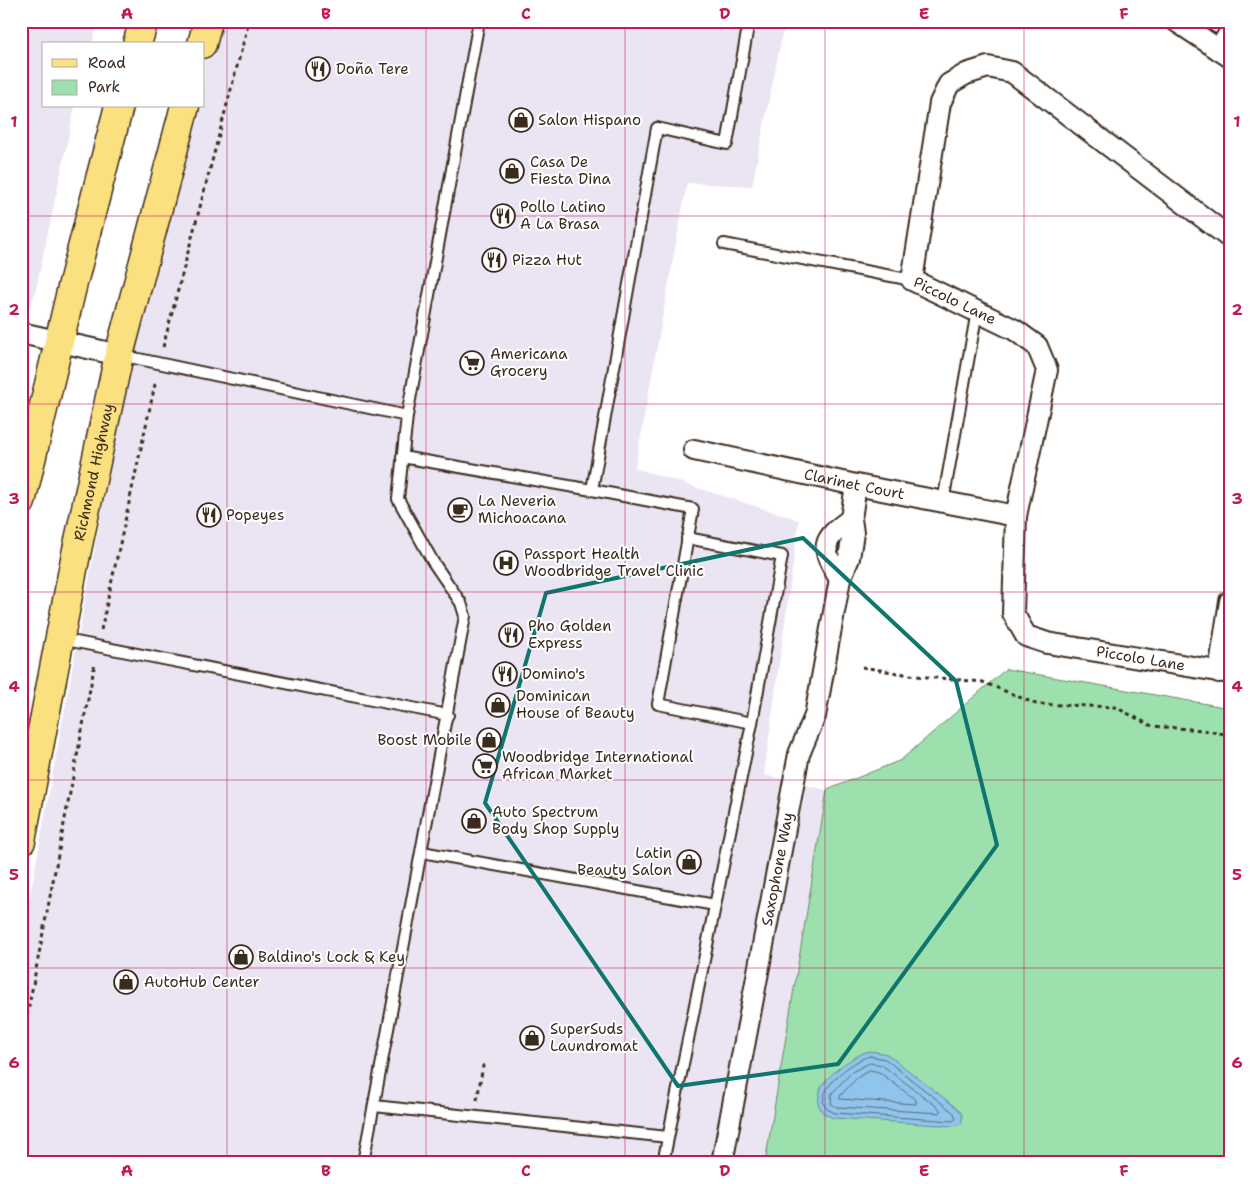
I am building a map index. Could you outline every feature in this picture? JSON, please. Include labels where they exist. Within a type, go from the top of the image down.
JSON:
[{"type":"main road","points":[[138,42],[144,21]]},
{"type":"main road","points":[[203,42],[208,21]]},
{"type":"main road","points":[[21,502],[59,341],[118,108]]},
{"type":"main road","name":"Richmond Highway","points":[[21,841],[60,639],[119,355],[184,108]]},
{"type":"street","points":[[1176,21],[1225,54],[1230,32]]},
{"type":"street","name":"Piccolo Lane","points":[[1230,238],[1012,72],[988,67],[966,74],[949,84],[940,103],[912,280],[1015,330],[1037,346],[1047,370],[1016,516],[1013,613],[1026,636],[1046,643],[1224,672],[1230,601]]},
{"type":"street","points":[[21,333],[119,355]]},
{"type":"street","name":"Clarinet Court","points":[[694,450],[856,485],[1016,516]]},
{"type":"street","name":"Saxophone Way","points":[[722,1163],[799,754],[815,716],[840,579],[849,558],[853,533],[851,519],[856,485]]},
{"type":"lane","points":[[363,1163],[465,616],[461,604],[400,506],[398,491],[407,416],[479,21]]},
{"type":"lane","points":[[592,490],[657,128],[727,144],[749,21]]},
{"type":"lane","points":[[724,244],[912,280]]},
{"type":"lane","points":[[943,502],[977,311]]},
{"type":"lane","points":[[119,355],[407,416]]},
{"type":"lane","points":[[402,457],[692,509],[658,704],[752,723]]},
{"type":"lane","points":[[663,1163],[752,723],[782,556],[687,538]]},
{"type":"lane","points":[[60,639],[448,715]]},
{"type":"lane","points":[[422,852],[716,905]]},
{"type":"lane","points":[[374,1106],[668,1137]]},
{"type":"path","points":[[165,341],[249,21]]},
{"type":"path","points":[[102,624],[150,410]]},
{"type":"path","points":[[862,667],[916,676],[984,682],[1036,704],[1115,707],[1152,726],[1202,730],[1230,735]]},
{"type":"path","points":[[21,1047],[93,672]]},
{"type":"path","points":[[474,1116],[483,1066],[487,1063]]},
{"type":"highlighted area","points":[[803,538],[956,681],[997,845],[838,1064],[678,1086],[485,803],[546,593]]},
{"type":"shaded area","points":[[21,21],[98,21],[93,42],[42,42],[42,108],[75,108],[35,294],[30,305],[21,311]]},
{"type":"shaded area","points":[[208,21],[785,21],[752,186],[687,183],[635,468],[799,520],[764,775],[827,790],[765,1163],[21,1163],[21,944],[142,295],[183,108],[205,108],[204,42]]},
{"type":"shaded area","points":[[21,358],[28,360],[21,407]]},
{"type":"green space","points":[[1006,669],[1230,708],[1230,1163],[765,1163],[827,790],[901,760]]},
{"type":"water","points":[[870,1051],[887,1054],[958,1109],[962,1114],[962,1123],[954,1126],[833,1118],[823,1113],[818,1104],[820,1090],[824,1083],[850,1060]]},
{"type":"place","name":"Doña Tere","points":[[318,69]]},
{"type":"place","name":"Salon Hispano","points":[[521,120]]},
{"type":"place","name":"Casa De Fiesta Dina","points":[[512,171]]},
{"type":"place","name":"Pollo Latino A La Brasa","points":[[503,216]]},
{"type":"place","name":"Pizza Hut","points":[[494,260]]},
{"type":"place","name":"Americana Grocery","points":[[472,363]]},
{"type":"place","name":"La Neveria Michoacana","points":[[460,510]]},
{"type":"place","name":"Popeyes","points":[[209,515]]},
{"type":"place","name":"Passport Health Woodbridge Travel Clinic","points":[[506,563]]},
{"type":"place","name":"Pho Golden Express","points":[[511,635]]},
{"type":"place","name":"Domino's","points":[[505,674]]},
{"type":"place","name":"Dominican House of Beauty","points":[[498,705]]},
{"type":"place","name":"Boost Mobile","points":[[489,740]]},
{"type":"place","name":"Woodbridge International African Market","points":[[485,766]]},
{"type":"place","name":"Auto Spectrum Body Shop Supply","points":[[474,821]]},
{"type":"place","name":"Latin Beauty Salon","points":[[689,862]]},
{"type":"place","name":"Baldino's Lock & Key","points":[[241,957]]},
{"type":"place","name":"AutoHub Center","points":[[126,982]]},
{"type":"place","name":"SuperSuds Laundromat","points":[[532,1038]]}]
